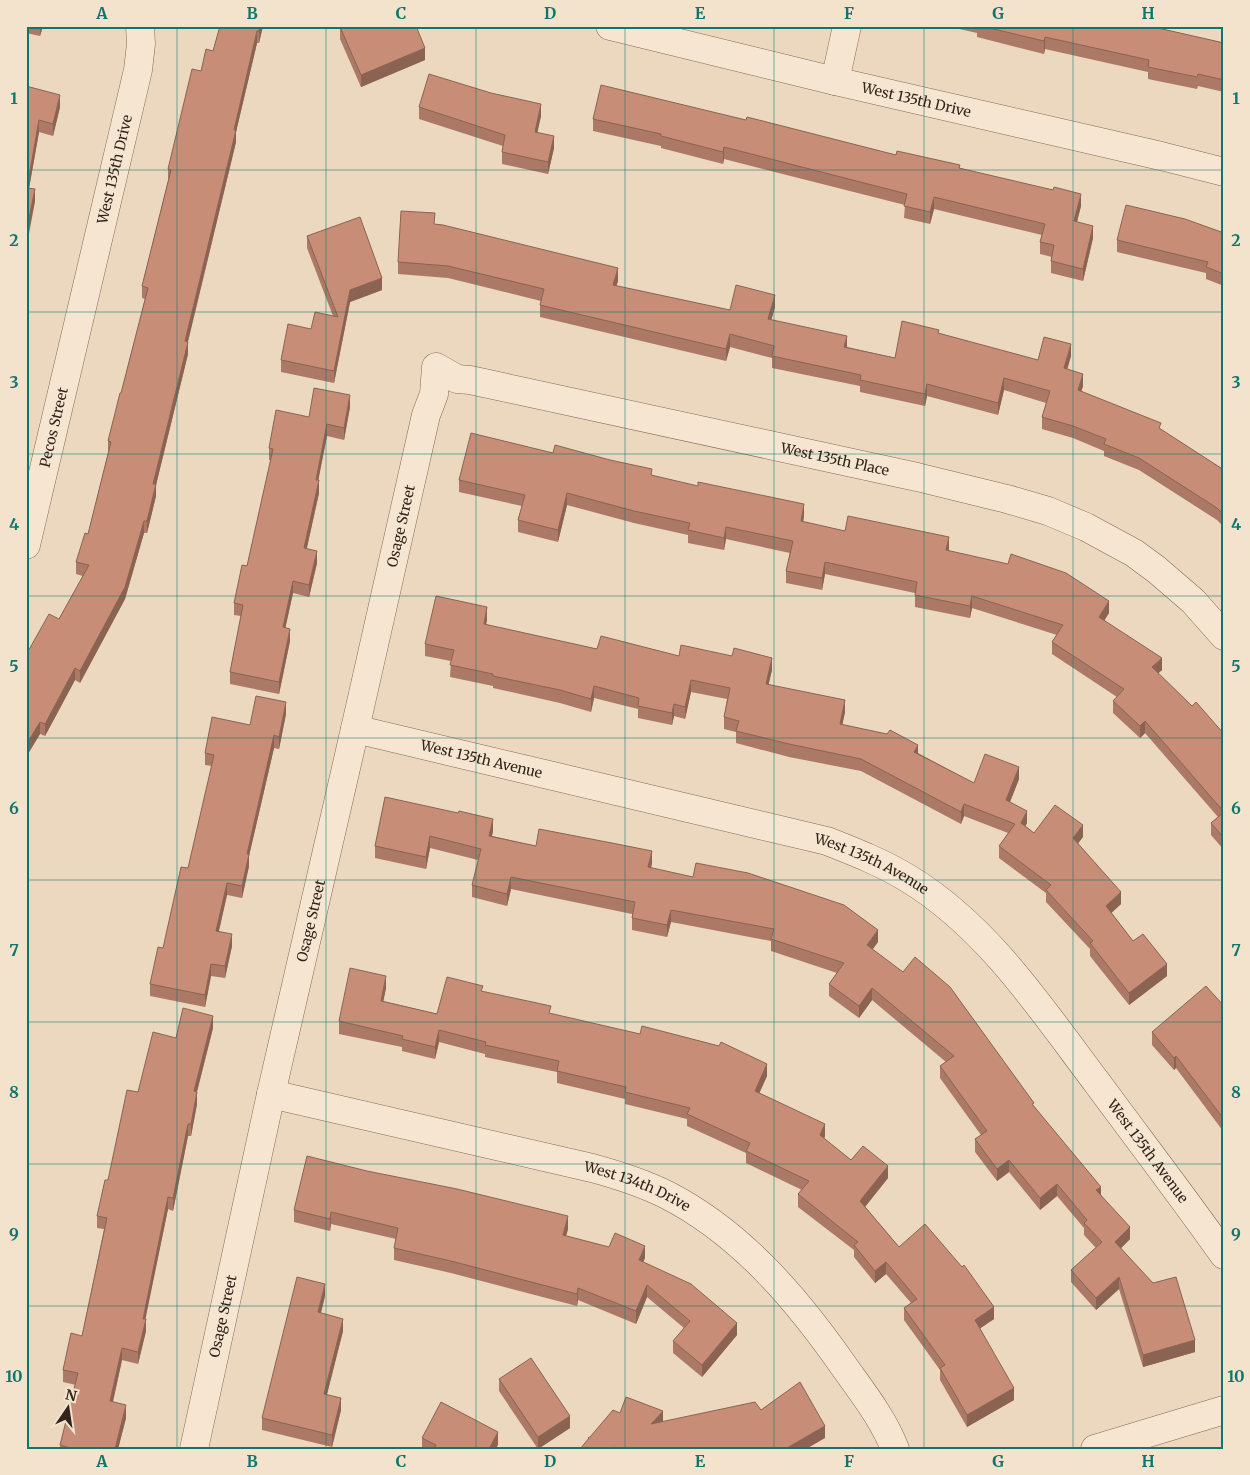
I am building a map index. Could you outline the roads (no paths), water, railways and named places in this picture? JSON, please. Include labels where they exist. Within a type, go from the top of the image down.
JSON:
[{"type":"street","name":"West 135th Drive","points":[[82,310],[138,70],[141,44],[140,26]]},
{"type":"street","name":"West 135th Drive","points":[[610,26],[834,81],[1224,172]]},
{"type":"street","points":[[834,81],[847,26]]},
{"type":"street","name":"Pecos Street","points":[[26,545],[82,310]]},
{"type":"street","name":"West 135th Place","points":[[434,394],[436,367],[456,379],[470,380],[917,477],[1048,511],[1086,527],[1134,553],[1193,601],[1224,636]]},
{"type":"street","name":"Osage Street","points":[[194,1449],[271,1094],[356,729],[426,415],[434,394]]},
{"type":"street","name":"West 135th Avenue","points":[[356,729],[826,841],[876,860],[910,880],[942,902],[972,928],[1006,965],[1224,1255]]},
{"type":"street","name":"West 134th Drive","points":[[271,1094],[592,1168],[634,1180],[698,1212],[731,1236],[794,1300],[822,1334],[875,1410],[895,1449]]},
{"type":"street","points":[[1095,1449],[1224,1410]]}]
